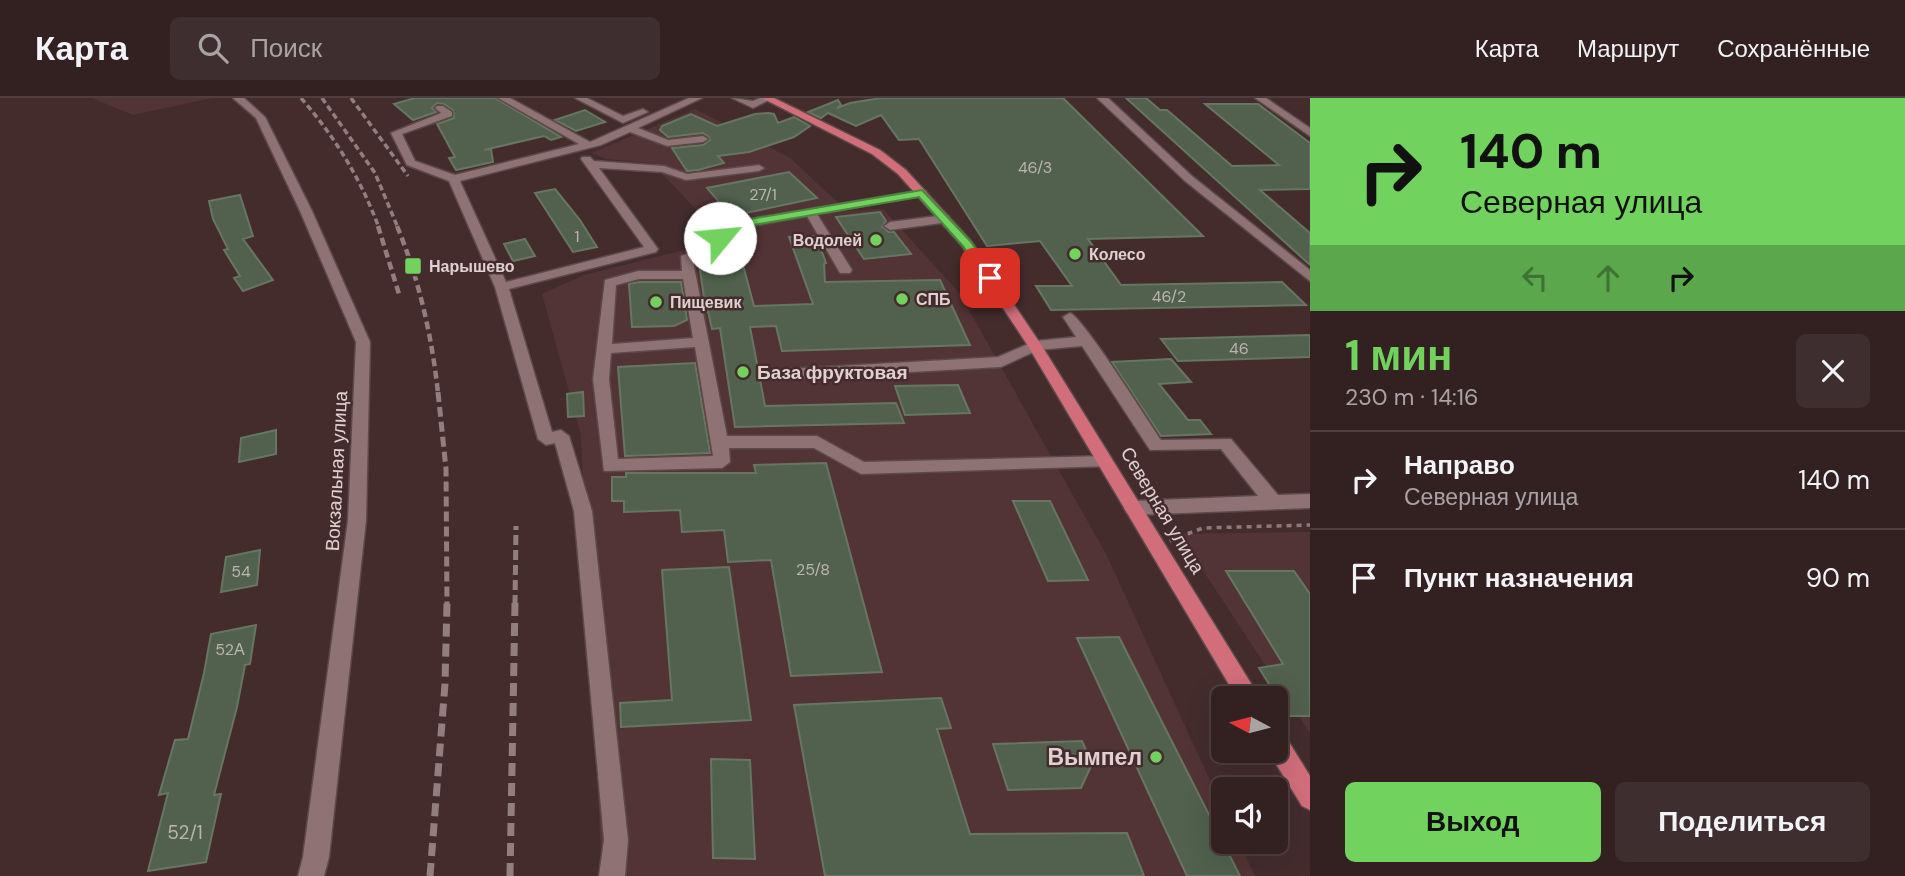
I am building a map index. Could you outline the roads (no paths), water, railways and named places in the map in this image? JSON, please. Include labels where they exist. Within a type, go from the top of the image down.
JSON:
[{"type":"main road","name":"Северная улица","points":[[768,98],[876,152],[902,172],[967,244],[1035,346],[1242,686]]},
{"type":"main road","points":[[1288,762],[1310,798]]},
{"type":"street","name":"Вокзальная улица","points":[[238,98],[260,117],[306,211],[363,342],[357,520],[316,857],[311,876]]},
{"type":"street","points":[[502,98],[582,147],[591,164],[652,249],[502,288]]},
{"type":"street","points":[[580,98],[623,120],[688,99]]},
{"type":"street","points":[[737,98],[753,105],[768,98]]},
{"type":"street","points":[[1102,98],[1189,179],[1310,276]]},
{"type":"street","points":[[1260,98],[1310,133]]},
{"type":"street","points":[[440,108],[449,114],[396,133],[411,163],[454,179],[582,147],[688,99]]},
{"type":"street","points":[[629,128],[667,143],[703,139]]},
{"type":"street","points":[[591,164],[664,169],[686,177],[759,168]]},
{"type":"street","points":[[454,179],[502,288],[546,439],[561,436],[583,511],[616,840],[612,876]]},
{"type":"street","points":[[689,275],[638,275],[610,283],[601,379],[610,466],[722,462],[709,379],[686,258],[708,251],[732,226],[922,193]]},
{"type":"street","points":[[810,212],[845,270]]},
{"type":"street","points":[[890,226],[945,219]]},
{"type":"street","points":[[1070,317],[1156,446],[1225,443],[1273,502]]},
{"type":"street","points":[[787,374],[1001,362],[1035,346],[1087,341]]},
{"type":"street","points":[[604,349],[702,342]]},
{"type":"street","points":[[720,442],[817,442],[861,468],[1105,462]]},
{"type":"street","points":[[1133,508],[1310,501]]},
{"type":"railway","points":[[301,98],[346,159],[379,228]]},
{"type":"railway","points":[[322,98],[375,173],[398,228]]},
{"type":"railway","points":[[351,98],[408,176]]},
{"type":"railway","points":[[378,226],[399,294]]},
{"type":"railway","points":[[397,226],[424,308],[438,393]]},
{"type":"railway","points":[[438,392],[446,469],[447,603]]},
{"type":"railway","points":[[515,605],[516,526]]},
{"type":"railway","points":[[430,876],[445,684],[447,603]]},
{"type":"railway","points":[[510,876],[515,603]]},
{"type":"place","name":"Водолей","points":[[876,240]]},
{"type":"place","name":"Колесо","points":[[1075,254]]},
{"type":"place","name":"Нарышево","points":[[413,266]]},
{"type":"place","name":"СПБ","points":[[902,299]]},
{"type":"place","name":"Пищевик","points":[[656,302]]},
{"type":"place","name":"База фруктовая","points":[[743,372]]},
{"type":"place","name":"Вымпел","points":[[1156,757]]}]
